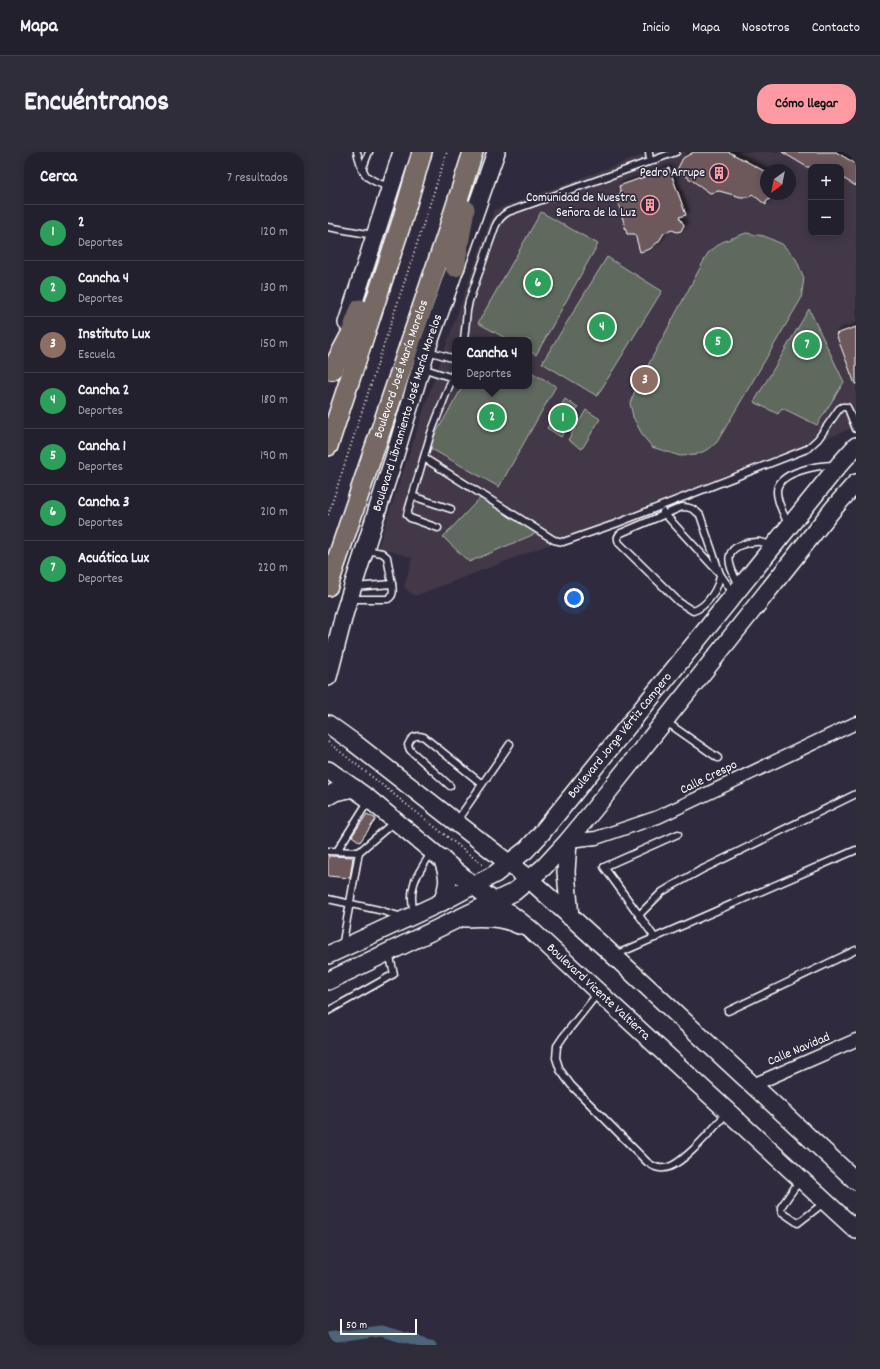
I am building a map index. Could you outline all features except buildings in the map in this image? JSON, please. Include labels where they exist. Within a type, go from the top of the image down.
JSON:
[{"type":"main road","points":[[330,376],[402,152]]},
{"type":"main road","points":[[330,376],[350,336],[417,152]]},
{"type":"main road","points":[[328,446],[401,224],[422,152]]},
{"type":"main road","points":[[455,267],[474,152]]},
{"type":"main road","name":"Boulevard José María Morelos","points":[[328,586],[474,152]]},
{"type":"main road","name":"Boulevard Libramiento José María Morelos","points":[[328,677],[348,599],[422,368],[426,351],[496,152]]},
{"type":"main road","name":"Boulevard Jorge Vértiz Campero","points":[[335,951],[474,886],[495,874],[526,850],[540,835],[737,590],[856,446]]},
{"type":"main road","name":"Boulevard Jorge Vértiz Campero","points":[[328,981],[514,892],[530,880],[568,841],[856,482]]},
{"type":"main road","points":[[328,641],[348,599]]},
{"type":"main road","points":[[328,724],[510,863],[530,880],[613,955],[856,1181]]},
{"type":"main road","name":"Boulevard Vicente Valtierra","points":[[328,770],[369,799],[474,886],[530,929],[856,1230]]},
{"type":"main road","points":[[582,782],[579,790],[580,795],[582,799],[588,802],[595,802],[608,792]]},
{"type":"main road","points":[[328,796],[335,792],[354,788]]},
{"type":"main road","points":[[568,841],[566,872],[570,917]]},
{"type":"main road","points":[[437,854],[446,869],[448,880],[448,889],[442,902]]},
{"type":"main road","points":[[457,919],[490,917],[515,923],[530,929]]},
{"type":"street","name":"Calle Crespo","points":[[568,841],[596,838],[658,817],[856,723]]},
{"type":"street","name":"Calle Navidad","points":[[753,1085],[856,1040]]},
{"type":"lane","points":[[357,152],[362,170],[366,177],[372,181],[390,187]]},
{"type":"lane","points":[[362,170],[369,152]]},
{"type":"lane","points":[[649,152],[650,162]]},
{"type":"lane","points":[[464,337],[469,301],[495,227],[503,215],[676,152]]},
{"type":"lane","points":[[329,230],[375,236]]},
{"type":"lane","points":[[426,351],[452,357]]},
{"type":"lane","points":[[422,368],[452,378]]},
{"type":"lane","points":[[438,528],[418,522],[407,515],[431,433],[452,380]]},
{"type":"lane","points":[[424,458],[554,540],[563,542],[615,524],[807,449],[818,439],[842,407],[846,407],[849,411],[856,429]]},
{"type":"lane","points":[[789,527],[776,494],[779,483],[795,472],[824,465],[838,466]]},
{"type":"lane","points":[[412,496],[451,509]]},
{"type":"lane","points":[[658,506],[720,574],[737,590]]},
{"type":"lane","points":[[682,507],[689,507],[700,515],[720,574],[720,582],[716,590],[698,610],[693,611],[679,602],[619,543],[617,539],[618,535],[621,533],[682,507]]},
{"type":"lane","points":[[615,524],[621,533]]},
{"type":"lane","points":[[737,590],[729,558],[733,549],[758,541],[773,546]]},
{"type":"lane","points":[[348,599],[388,599],[393,592],[387,556],[382,553],[364,550]]},
{"type":"lane","points":[[348,599],[392,584]]},
{"type":"lane","points":[[665,721],[718,758]]},
{"type":"lane","points":[[450,786],[410,750],[408,745],[414,736],[419,735],[424,737],[482,784]]},
{"type":"lane","points":[[456,822],[510,744]]},
{"type":"lane","points":[[639,915],[662,892],[672,886],[856,794]]},
{"type":"lane","points":[[337,851],[369,799]]},
{"type":"lane","points":[[335,951],[349,903],[359,852],[395,821]]},
{"type":"lane","points":[[655,938],[604,867],[678,834]]},
{"type":"lane","points":[[613,955],[856,850]]},
{"type":"lane","points":[[328,851],[359,852]]},
{"type":"lane","points":[[328,899],[410,917],[414,882],[419,872],[437,854]]},
{"type":"lane","points":[[728,1011],[856,950]]},
{"type":"lane","points":[[328,1012],[394,974],[388,952]]},
{"type":"lane","points":[[599,993],[557,1046],[556,1058],[560,1070],[571,1085],[647,1162],[655,1168],[665,1168],[675,1164],[688,1154],[728,1111]]},
{"type":"lane","points":[[801,1178],[781,1207],[782,1212],[798,1223],[825,1201]]},
{"type":"path","points":[[328,514],[447,152]]},
{"type":"path","points":[[328,742],[495,874]]},
{"type":"shaded area","points":[[651,152],[856,152],[856,427],[415,596],[404,588],[412,558],[378,547],[431,388],[494,210]]},
{"type":"green space","points":[[541,212],[598,244],[536,355],[532,353],[532,337],[504,337],[478,323]]},
{"type":"green space","points":[[746,233],[764,236],[782,244],[796,259],[804,278],[801,299],[717,442],[709,449],[695,455],[680,456],[652,447],[643,436],[633,417],[630,403],[637,386],[708,253],[722,242]]},
{"type":"green space","points":[[607,257],[662,291],[597,396],[542,363]]},
{"type":"green space","points":[[809,309],[844,382],[817,425],[782,408],[778,414],[754,402]]},
{"type":"green space","points":[[532,373],[556,386],[499,487],[428,447],[461,389],[532,389]]},
{"type":"green space","points":[[565,399],[578,408],[561,437],[547,428]]},
{"type":"green space","points":[[586,410],[600,419],[582,449],[568,440]]},
{"type":"green space","points":[[481,497],[537,533],[469,562],[443,537]]},
{"type":"waterway","points":[[328,1338],[381,1331],[431,1345]]},
{"type":"place","name":"Pedro Arrupe","points":[[719,173]]},
{"type":"place","name":"Comunidad de Nuestra Señora de la Luz","points":[[650,205]]},
{"type":"place","name":"Cancha 3","points":[[538,283]]},
{"type":"place","name":"Cancha 2","points":[[602,327]]},
{"type":"place","name":"Cancha 1","points":[[718,342]]},
{"type":"place","name":"Acuática Lux","points":[[807,345]]},
{"type":"place","name":"Instituto Lux","points":[[645,380]]},
{"type":"place","name":"Cancha 4","points":[[492,417]]},
{"type":"place","name":"2","points":[[563,418]]}]
